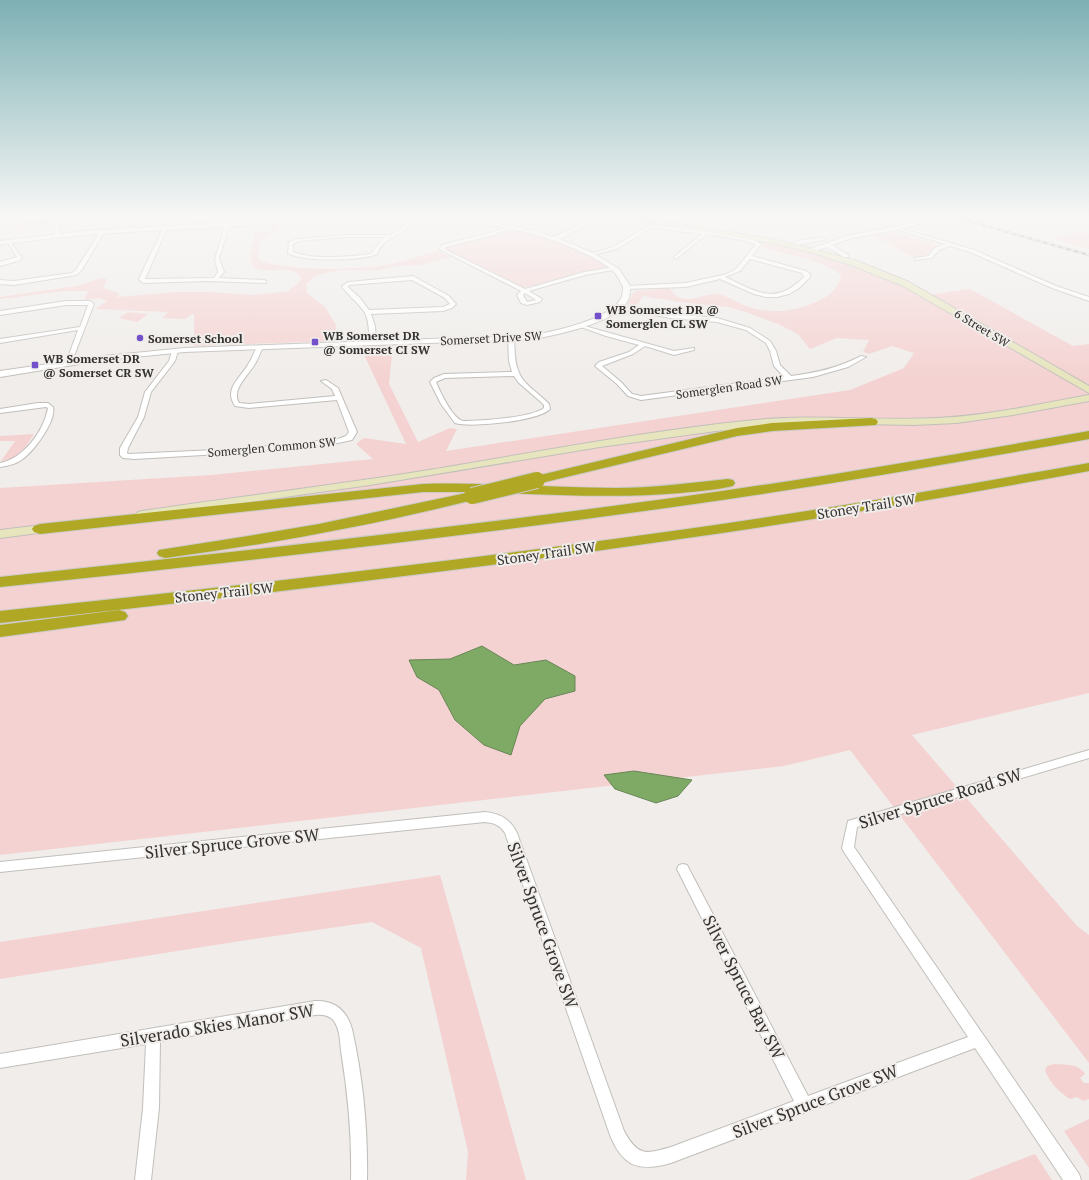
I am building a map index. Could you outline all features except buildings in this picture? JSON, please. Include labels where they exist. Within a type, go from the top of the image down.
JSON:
[{"type":"highway","points":[[0,572],[243,543],[329,528],[472,496],[737,432],[772,427],[871,422]]},
{"type":"highway","points":[[0,582],[212,560],[508,525],[768,489],[1089,435]]},
{"type":"highway","points":[[40,529],[423,488],[489,487],[614,492],[666,490],[976,455]]},
{"type":"highway","name":"Stoney Trail SW","points":[[0,617],[385,575],[710,531],[1088,468]]},
{"type":"highway","points":[[0,631],[224,602],[385,575]]},
{"type":"main road","name":"6 Street SW","points":[[871,270],[906,284],[1089,390]]},
{"type":"main road","name":"6 Street SW","points":[[884,270],[920,286],[1089,382]]},
{"type":"main road","points":[[1050,368],[1068,384],[1075,394],[1071,399],[1051,405]]},
{"type":"main road","points":[[0,534],[353,484],[720,427],[785,420],[871,422],[952,420],[986,416],[1089,398]]},
{"type":"street","points":[[0,282],[12,284],[74,274],[79,270]]},
{"type":"street","points":[[146,270],[142,280],[147,282],[216,279],[264,282]]},
{"type":"street","points":[[216,279],[221,272],[220,270]]},
{"type":"street","points":[[483,270],[524,291],[584,274],[608,270]]},
{"type":"street","points":[[616,270],[621,275],[627,288],[676,286],[722,278],[738,270]]},
{"type":"street","points":[[722,278],[763,294],[780,296],[802,283],[807,276],[804,272],[797,270]]},
{"type":"street","points":[[1015,270],[1054,287],[1089,299]]},
{"type":"street","points":[[368,312],[443,309],[450,307],[453,304],[447,297],[413,278],[354,283],[345,286],[345,288],[357,298],[368,312],[373,328],[372,343]]},
{"type":"street","name":"Somerset Drive SW","points":[[0,374],[69,363],[175,351],[511,339],[552,334],[583,326],[606,316],[618,307],[625,298],[627,288]]},
{"type":"street","points":[[1082,296],[1089,296]]},
{"type":"street","points":[[0,313],[58,304],[88,302],[91,304],[69,363]]},
{"type":"street","name":"Somerglen Road SW","points":[[618,307],[670,316],[717,320],[748,329],[768,342],[774,351],[777,366],[790,379]]},
{"type":"street","points":[[583,326],[608,335],[674,353],[692,349]]},
{"type":"street","points":[[0,341],[82,328]]},
{"type":"street","points":[[511,339],[516,374],[522,382],[547,405],[545,410],[540,413],[472,424],[460,424],[454,420],[433,382],[444,376],[516,374]]},
{"type":"street","name":"Somerglen Road SW","points":[[644,344],[632,353],[599,365],[599,368],[619,383],[630,395],[636,398],[790,379]]},
{"type":"street","points":[[260,347],[252,364],[240,378],[235,387],[234,401],[237,405],[249,406],[339,398],[335,388],[324,381]]},
{"type":"street","name":"Somerglen Common SW","points":[[175,351],[172,361],[148,392],[141,417],[124,448],[123,453],[126,456],[134,457],[238,451],[343,440],[349,438],[353,432],[339,398]]},
{"type":"street","points":[[790,379],[813,375],[838,368],[863,357]]},
{"type":"street","points":[[0,412],[38,405],[48,405],[51,408],[49,420],[46,426],[22,458],[12,463],[0,465]]},
{"type":"street","name":"Silver Spruce Road SW","points":[[978,1040],[848,848],[852,824],[1089,754]]},
{"type":"street","name":"Silver Spruce Grove SW","points":[[0,867],[485,817],[496,818],[508,826],[618,1135],[624,1148],[631,1155],[637,1159],[646,1161],[654,1161],[978,1040]]},
{"type":"street","name":"Silver Spruce Bay SW","points":[[683,868],[804,1105]]},
{"type":"street","name":"Silverado Skies Manor SW","points":[[0,1062],[323,1007],[336,1012],[342,1019],[344,1027],[357,1109],[360,1155],[359,1180]]},
{"type":"street","points":[[143,1180],[149,1146],[153,1097],[153,1035]]},
{"type":"street","points":[[978,1040],[1073,1180]]},
{"type":"shaded area","points":[[284,270],[342,270],[314,277],[306,284],[307,293],[325,307],[336,325],[335,341],[194,346],[194,314],[185,319],[162,318],[168,312],[96,309],[107,301],[100,298],[84,300],[88,291],[65,291],[0,299],[0,297],[77,286],[101,278],[107,279],[103,288],[119,293],[118,297],[176,292],[208,292],[253,295],[290,291],[290,289],[299,283],[301,279],[294,272]]},
{"type":"shaded area","points":[[488,270],[594,270],[528,287],[523,287]]},
{"type":"shaded area","points":[[834,270],[866,270],[895,282],[922,296],[970,289],[1073,346],[1089,344],[1089,693],[912,735],[1077,926],[1089,935],[1089,1063],[850,750],[784,766],[0,855],[0,488],[211,475],[373,459],[356,444],[364,438],[406,444],[360,346],[393,345],[389,384],[418,442],[450,428],[457,429],[446,451],[850,390],[904,368],[914,353],[892,346],[869,354],[863,352],[869,340],[837,338],[810,349],[798,334],[778,324],[728,307],[679,302],[643,296],[635,308],[627,304],[635,291],[669,288],[682,299],[718,294],[743,305],[765,311],[793,310],[811,304],[827,296],[837,287],[841,275]]},
{"type":"shaded area","points":[[128,312],[148,314],[137,322],[119,318]]},
{"type":"shaded area","points":[[34,434],[21,452],[13,458],[1,461],[15,441],[0,441],[0,436]]},
{"type":"shaded area","points":[[482,646],[514,665],[546,660],[575,676],[575,691],[545,699],[520,726],[511,755],[484,745],[455,720],[439,690],[417,677],[409,660],[450,659]]},
{"type":"shaded area","points":[[634,771],[692,780],[678,796],[656,803],[615,789],[604,775]]},
{"type":"shaded area","points":[[440,875],[526,1180],[466,1180],[468,1152],[421,948],[372,922],[0,979],[0,942]]},
{"type":"shaded area","points":[[1054,1064],[1071,1065],[1082,1070],[1085,1074],[1080,1078],[1084,1083],[1089,1083],[1089,1099],[1083,1101],[1077,1097],[1070,1099],[1058,1090],[1049,1079],[1045,1070],[1047,1066]]},
{"type":"shaded area","points":[[1089,1119],[1089,1168],[1064,1131]]},
{"type":"shaded area","points":[[1035,1154],[1052,1180],[968,1180]]},
{"type":"place","name":"WB Somerset DR @ Somerglen CL SW","points":[[598,316]]},
{"type":"place","name":"Somerset School","points":[[140,338]]},
{"type":"place","name":"WB Somerset DR @ Somerset CI SW","points":[[315,342]]},
{"type":"place","name":"WB Somerset DR @ Somerset CR SW","points":[[35,365]]}]
